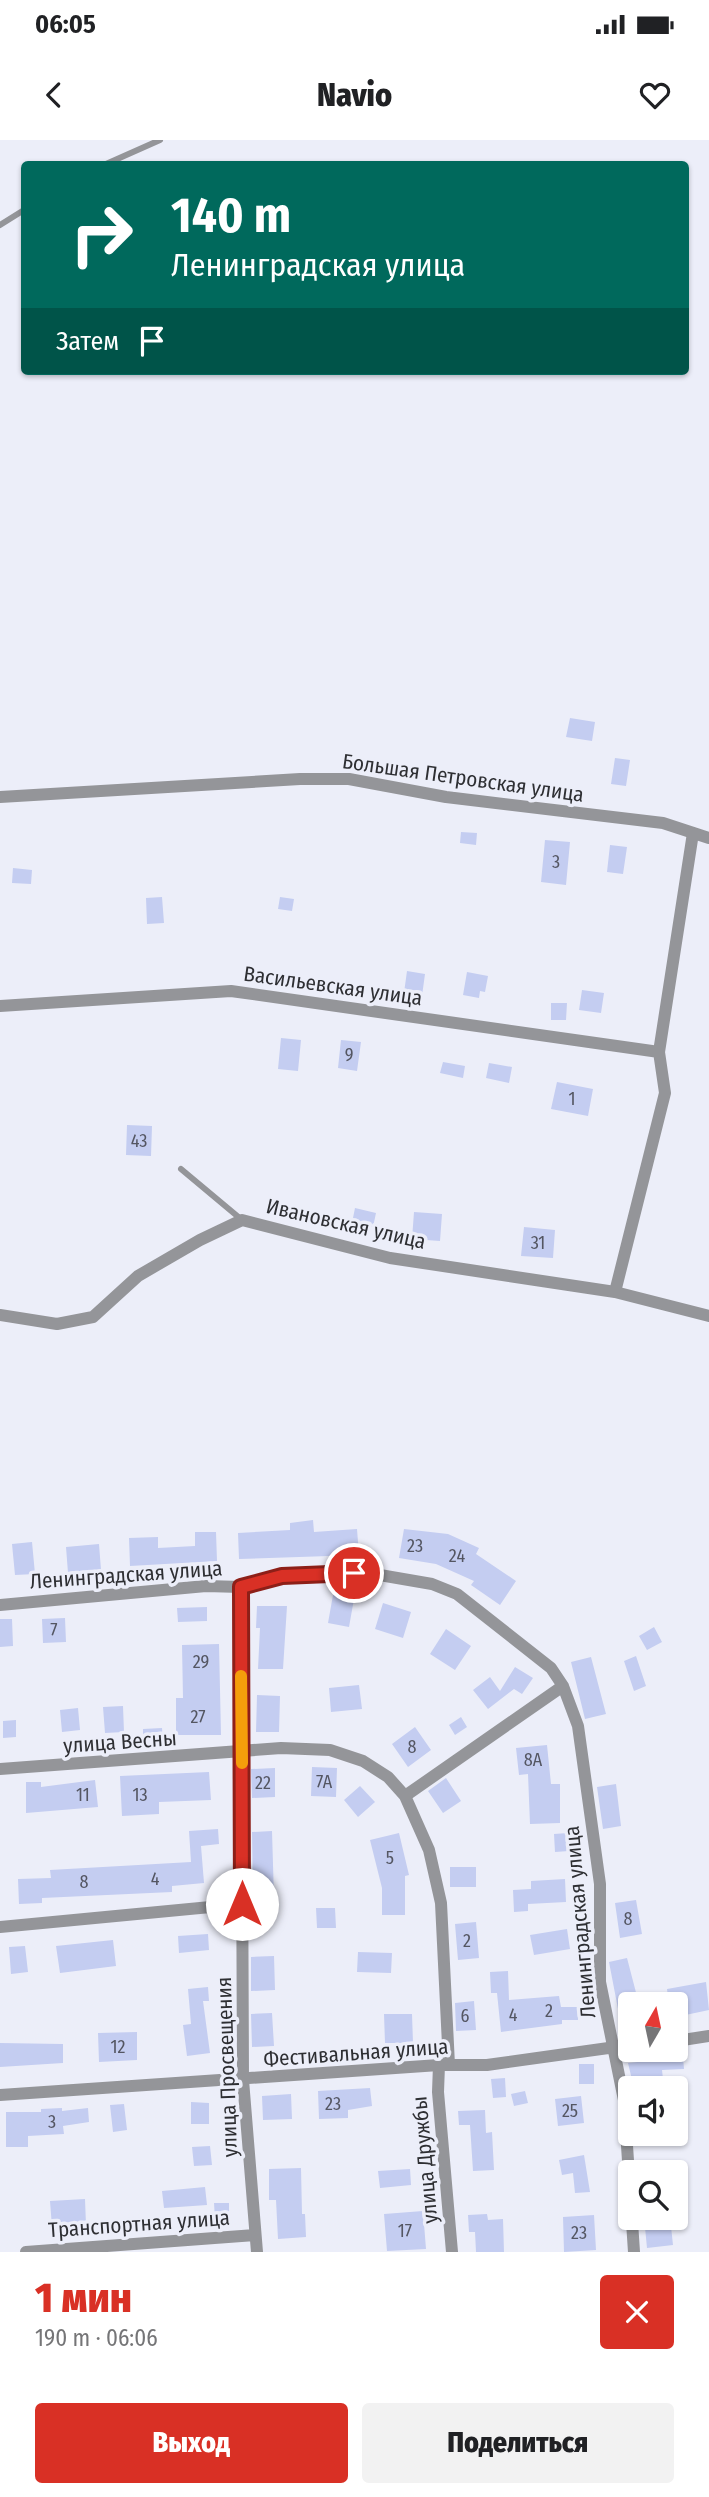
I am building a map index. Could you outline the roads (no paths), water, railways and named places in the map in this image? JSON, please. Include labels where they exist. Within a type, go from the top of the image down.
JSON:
[{"type":"street","name":"Большая Петровская улица","points":[[0,797],[300,779],[349,779],[446,797],[663,823],[709,838]]},
{"type":"street","points":[[615,1292],[665,1093],[659,1052],[693,833]]},
{"type":"street","name":"Васильевская улица","points":[[0,1006],[231,991],[659,1052]]},
{"type":"street","name":"Ивановская улица","points":[[0,1315],[57,1324],[93,1317],[138,1276],[200,1240],[242,1220],[390,1258],[615,1292],[709,1315]]},
{"type":"street","name":"Ленинградская улица","points":[[0,1605],[206,1587],[241,1587],[282,1576],[335,1572],[374,1574],[432,1584],[457,1594],[551,1668],[564,1686],[578,1726],[600,1884],[600,1982],[624,2100],[634,2252]]},
{"type":"street","name":"улица Просвещения","points":[[241,1587],[243,2081],[257,2252]]},
{"type":"street","points":[[405,1796],[564,1686]]},
{"type":"street","name":"улица Весны","points":[[0,1769],[281,1748],[330,1750],[363,1761],[387,1777],[405,1796]]},
{"type":"street","name":"улица Дружбы","points":[[405,1796],[429,1850],[441,1903],[444,2065],[438,2092],[452,2252]]},
{"type":"street","points":[[0,1927],[242,1904]]},
{"type":"street","points":[[688,2039],[709,2036]]},
{"type":"street","name":"Фестивальная улица","points":[[0,2095],[243,2081],[444,2065],[487,2065],[618,2046]]},
{"type":"street","name":"Транспортная улица","points":[[26,2252],[255,2235]]},
{"type":"lane","points":[[113,161],[160,140]]},
{"type":"lane","points":[[0,225],[21,212]]},
{"type":"lane","points":[[180,1169],[242,1220]]}]
